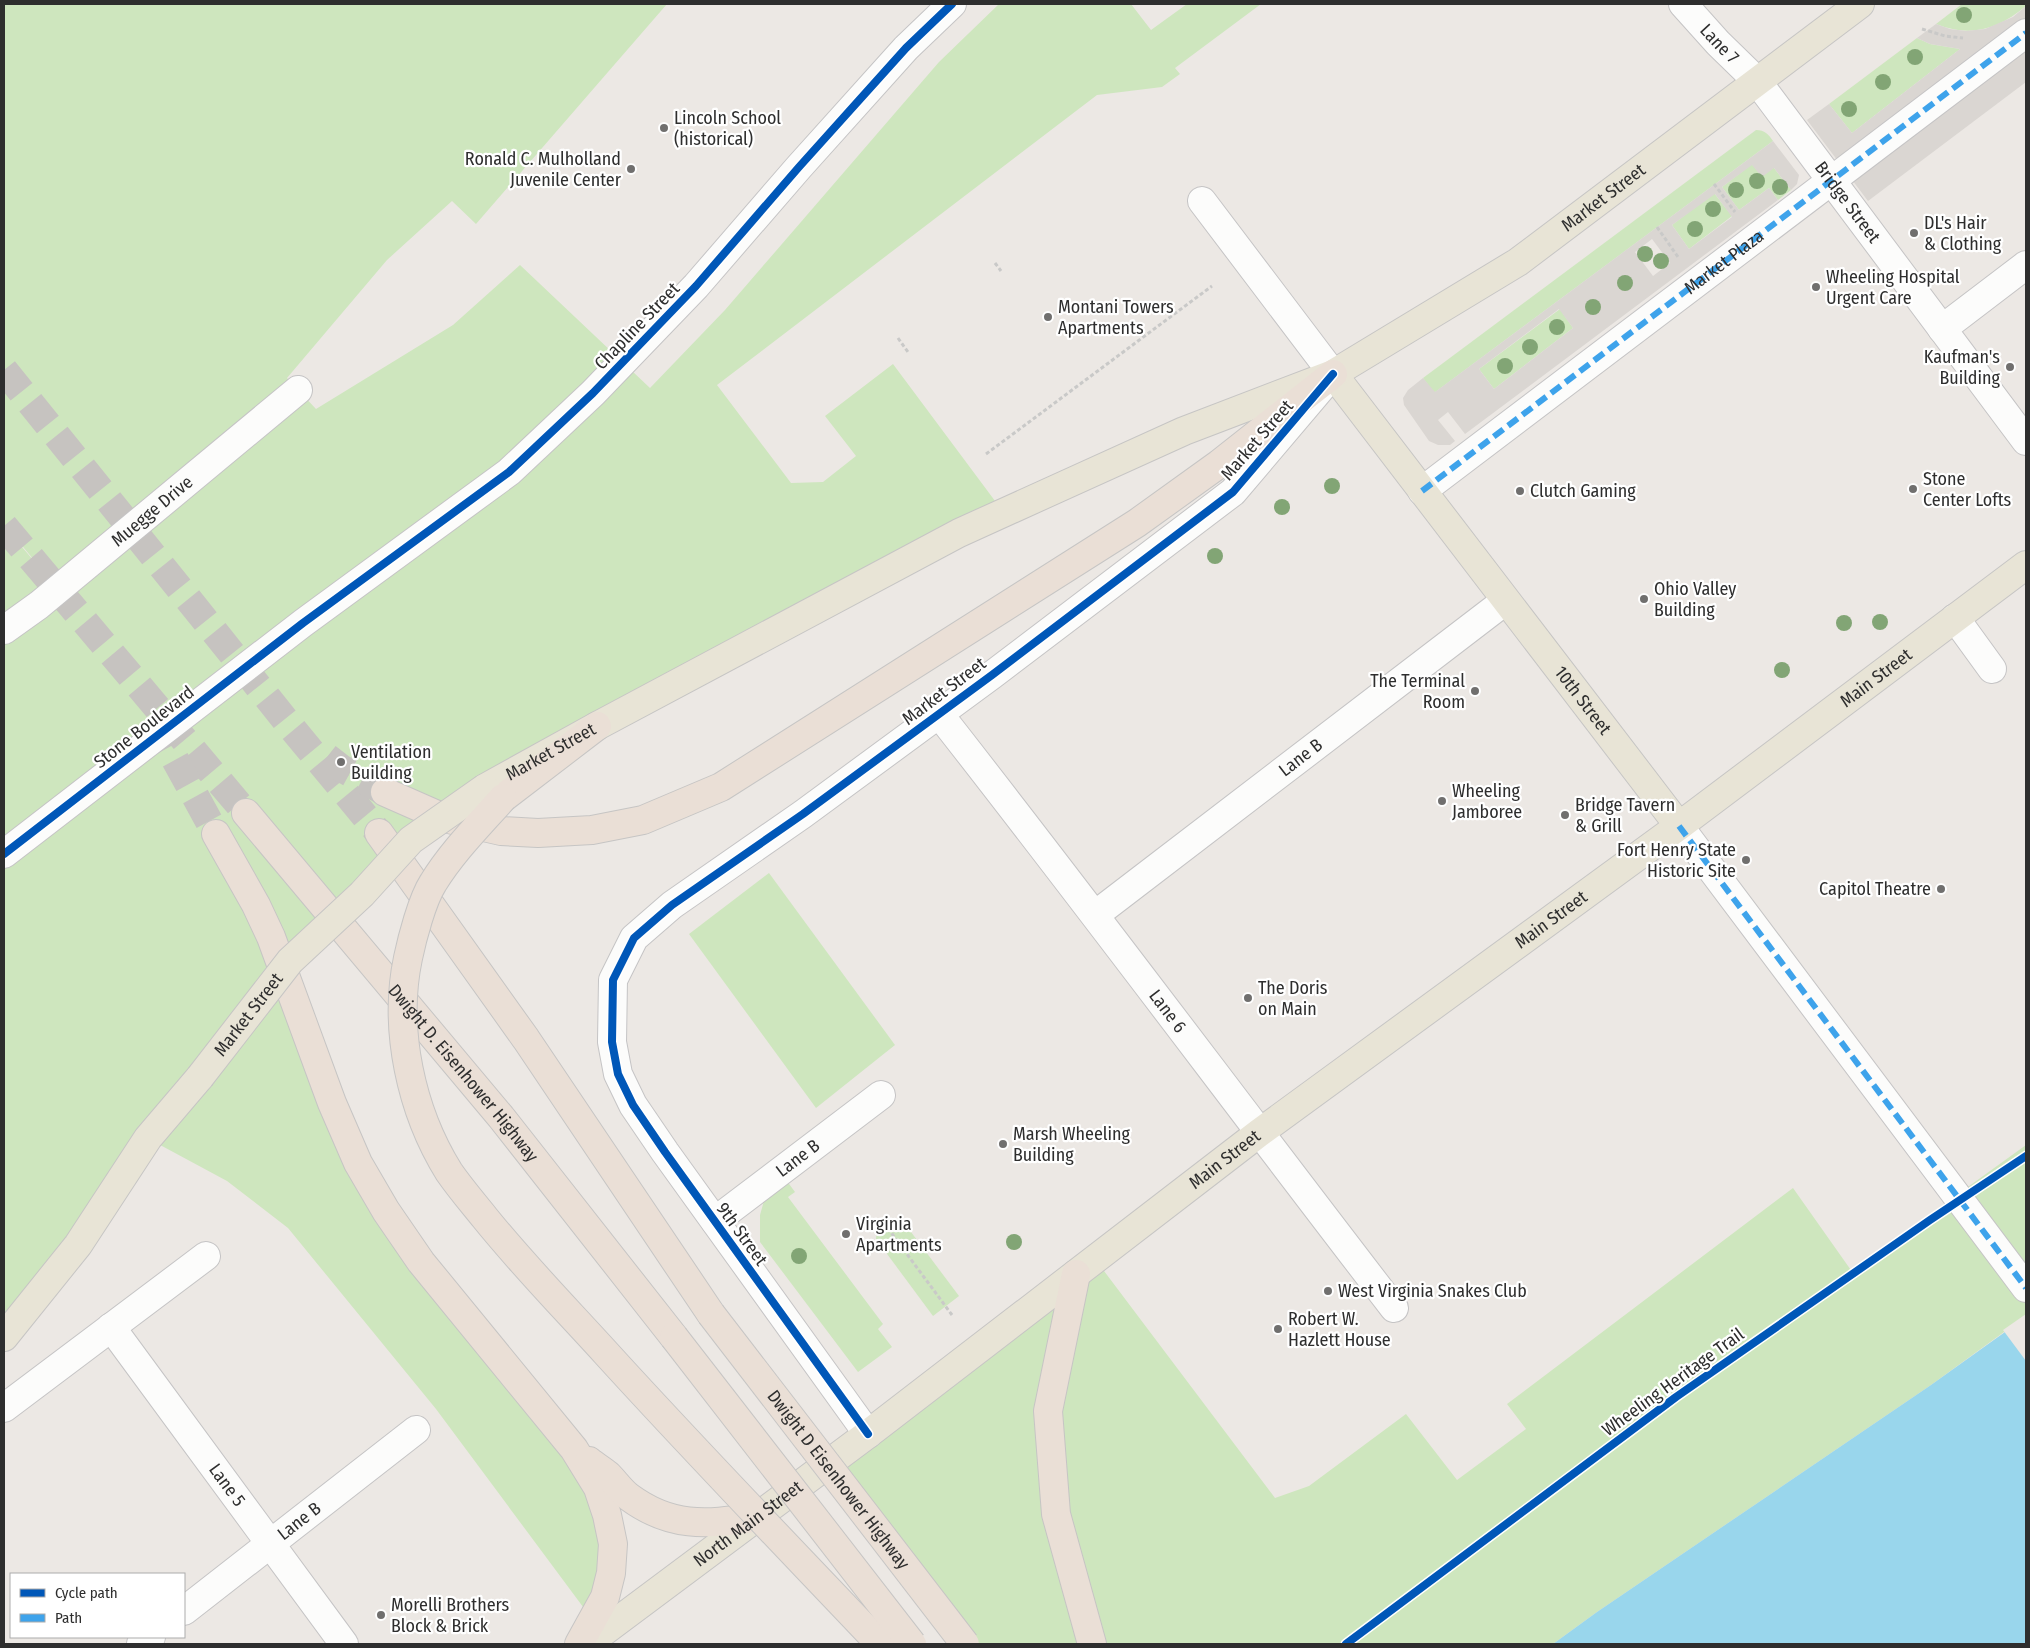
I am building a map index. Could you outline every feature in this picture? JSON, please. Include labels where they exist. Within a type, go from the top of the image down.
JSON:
[{"type":"highway","points":[[385,792],[444,818],[501,831],[538,833],[592,830],[643,820],[721,787],[1137,523],[1220,464],[1333,374]]},
{"type":"highway","points":[[597,726],[494,793],[431,886],[412,940],[404,978],[402,1005],[409,1067],[424,1121],[450,1172],[501,1237],[647,1398],[880,1644]]},
{"type":"highway","name":"Dwight D. Eisenhower Highway","points":[[246,813],[501,1117],[912,1644]]},
{"type":"highway","name":"Dwight D Eisenhower Highway","points":[[379,833],[526,1039],[711,1314],[966,1644]]},
{"type":"highway","points":[[216,834],[256,905],[271,937],[332,1103],[358,1163],[386,1210],[421,1262],[574,1450],[598,1488],[608,1515],[613,1544],[610,1573],[605,1597],[579,1644]]},
{"type":"highway","points":[[1076,1274],[1048,1411],[1056,1514],[1092,1644]]},
{"type":"highway","points":[[574,1450],[608,1476],[628,1497],[660,1515],[688,1522],[716,1522],[754,1518]]},
{"type":"main road","name":"Market Street","points":[[597,726],[959,533],[1184,431],[1333,374],[1518,262],[1860,4]]},
{"type":"main road","name":"10th Street","points":[[1333,374],[1679,826]]},
{"type":"main road","name":"Main Street","points":[[1076,1274],[1259,1133],[1679,826],[2026,565]]},
{"type":"main road","name":"Market Street","points":[[4,1337],[78,1245],[148,1138],[200,1077],[290,961],[362,894],[411,840],[494,793]]},
{"type":"main road","name":"North Main Street","points":[[587,1644],[868,1434],[1076,1274]]},
{"type":"street","name":"Chapline Street","points":[[303,623],[509,472],[593,393],[696,286],[799,166],[906,48],[952,4]]},
{"type":"street","name":"Lane 7","points":[[1682,4],[1757,81]]},
{"type":"street","name":"Market Plaza","points":[[1422,491],[2026,33]]},
{"type":"street","name":"Bridge Street","points":[[1757,81],[2026,442]]},
{"type":"street","points":[[1202,201],[1333,374]]},
{"type":"street","points":[[1942,329],[2026,265]]},
{"type":"street","name":"Market Street","points":[[612,1042],[613,980],[634,938],[672,906],[803,814],[939,714],[1233,492],[1333,374]]},
{"type":"street","name":"Muegge Drive","points":[[4,630],[39,605],[298,390]]},
{"type":"street","name":"Lane B","points":[[1095,915],[1505,601]]},
{"type":"street","points":[[1955,618],[1992,669]]},
{"type":"street","name":"Stone Boulevard","points":[[4,854],[303,623]]},
{"type":"street","name":"Lane 6","points":[[939,714],[1095,915],[1394,1308]]},
{"type":"street","name":"10th Street","points":[[1679,826],[2026,1288]]},
{"type":"street","name":"9th Street","points":[[612,1042],[618,1074],[634,1105],[714,1221],[868,1434]]},
{"type":"street","name":"Lane B","points":[[714,1221],[881,1095]]},
{"type":"street","points":[[4,1408],[206,1256]]},
{"type":"street","name":"Lane 5","points":[[110,1327],[344,1644]]},
{"type":"street","name":"Lane B","points":[[185,1610],[416,1430]]},
{"type":"path","points":[[995,263],[1001,271]]},
{"type":"path","points":[[986,454],[1212,286]]},
{"type":"path","points":[[898,338],[908,352]]},
{"type":"path","points":[[884,1223],[952,1315]]},
{"type":"green space","points":[[4,4],[667,4],[476,224],[452,201],[387,260],[287,378],[316,409],[453,325],[520,265],[650,388],[725,310],[939,62],[999,4],[1131,4],[1151,30],[1187,4],[1261,4],[1175,68],[1180,74],[1162,87],[1097,95],[717,385],[791,483],[823,482],[856,456],[825,416],[893,364],[1004,513],[485,788],[290,961],[358,1163],[607,1515],[592,1619],[436,1409],[288,1228],[227,1181],[149,1139],[4,1337],[4,526],[58,589],[4,524]]},
{"type":"green space","points":[[1962,4],[2026,4],[2026,6],[2016,14],[1984,29],[1961,30],[1936,24]]},
{"type":"green space","points":[[1917,38],[1930,44],[1960,49],[1852,133],[1829,104]]},
{"type":"green space","points":[[1756,130],[1766,133],[1773,141],[1434,393],[1423,378]]},
{"type":"green space","points":[[1752,164],[1774,168],[1791,190],[1778,200],[1769,188],[1739,210],[1722,187]]},
{"type":"green space","points":[[1714,193],[1732,216],[1689,249],[1672,225]]},
{"type":"green space","points":[[1560,309],[1573,328],[1494,389],[1479,369]]},
{"type":"green space","points":[[769,873],[895,1045],[816,1108],[689,934]]},
{"type":"green space","points":[[2026,1145],[2026,1316],[1931,1385],[1597,1612],[1553,1644],[963,1644],[828,1462],[1095,1259],[1275,1498],[1309,1486],[1406,1414],[1457,1480],[1526,1429],[1507,1404],[1793,1188],[1853,1273],[1930,1220],[1936,1210]]},
{"type":"green space","points":[[784,1177],[795,1192],[788,1197],[883,1324],[878,1329],[892,1347],[858,1372],[760,1242],[760,1215],[767,1190]]},
{"type":"green space","points":[[890,1219],[902,1220],[959,1296],[933,1316],[876,1239],[877,1228]]},
{"type":"shaded area","points":[[2026,6],[2026,82],[1868,201],[1807,120],[1829,104],[1852,133],[1960,49],[1930,44],[1917,38],[1936,24],[1950,29],[1966,31],[1985,29],[2013,17]]},
{"type":"shaded area","points":[[1773,141],[1799,175],[1797,184],[1791,190],[1774,168],[1762,177],[1752,165],[1722,187],[1739,210],[1769,188],[1778,200],[1465,434],[1448,412],[1438,420],[1455,441],[1450,445],[1438,445],[1429,441],[1404,405],[1403,398],[1408,390],[1423,378],[1435,392]],"holes":[[[1715,194],[1732,217],[1689,249],[1672,225]],[[1652,239],[1670,263],[1653,276],[1635,252]],[[1559,309],[1573,328],[1494,389],[1479,369]]]},
{"type":"water","points":[[2026,1317],[2026,1644],[1553,1644],[1597,1612],[1931,1385]]},
{"type":"pier","points":[[2026,1314],[2026,1361],[2003,1330]]},
{"type":"tunnel","points":[[4,370],[291,727],[379,833]]},
{"type":"tunnel","points":[[4,526],[246,813]]},
{"type":"tunnel","points":[[155,723],[216,834]]},
{"type":"tunnel","points":[[327,757],[341,768],[385,792]]},
{"type":"marked path","points":[[1422,491],[2026,33]]},
{"type":"marked path","points":[[1679,826],[2026,1288]]},
{"type":"cycle path","points":[[4,854],[303,623],[509,472],[593,393],[696,286],[906,48],[952,4]]},
{"type":"cycle path","points":[[868,1434],[633,1105],[618,1074],[612,1042],[613,980],[634,938],[672,905],[803,814],[992,675],[1233,492],[1333,374]]},
{"type":"cycle path","name":"Wheeling Heritage Trail","points":[[1346,1644],[1676,1397],[1930,1220],[2026,1156]]},
{"type":"place","name":"Lincoln School (historical)","points":[[664,128]]},
{"type":"place","name":"Ronald C. Mulholland Juvenile Center","points":[[631,169]]},
{"type":"place","name":"DL's Hair & Clothing","points":[[1914,233]]},
{"type":"place","name":"Wheeling Hospital Urgent Care","points":[[1816,287]]},
{"type":"place","name":"Montani Towers Apartments","points":[[1048,317]]},
{"type":"place","name":"Kaufman's Building","points":[[2010,367]]},
{"type":"place","name":"Stone Center Lofts","points":[[1913,489]]},
{"type":"place","name":"Clutch Gaming","points":[[1520,491]]},
{"type":"place","name":"Ohio Valley Building","points":[[1644,599]]},
{"type":"place","name":"The Terminal Room","points":[[1475,691]]},
{"type":"place","name":"Ventilation Building","points":[[341,762]]},
{"type":"place","name":"Wheeling Jamboree","points":[[1442,801]]},
{"type":"place","name":"Bridge Tavern & Grill","points":[[1565,815]]},
{"type":"place","name":"Fort Henry State Historic Site","points":[[1746,860]]},
{"type":"place","name":"Capitol Theatre","points":[[1941,889]]},
{"type":"place","name":"The Doris on Main","points":[[1248,998]]},
{"type":"place","name":"Marsh Wheeling Building","points":[[1003,1144]]},
{"type":"place","name":"Virginia Apartments","points":[[846,1234]]},
{"type":"place","name":"West Virginia Snakes Club","points":[[1328,1291]]},
{"type":"place","name":"Robert W. Hazlett House","points":[[1278,1329]]},
{"type":"place","name":"Morelli Brothers Block & Brick","points":[[381,1615]]}]
